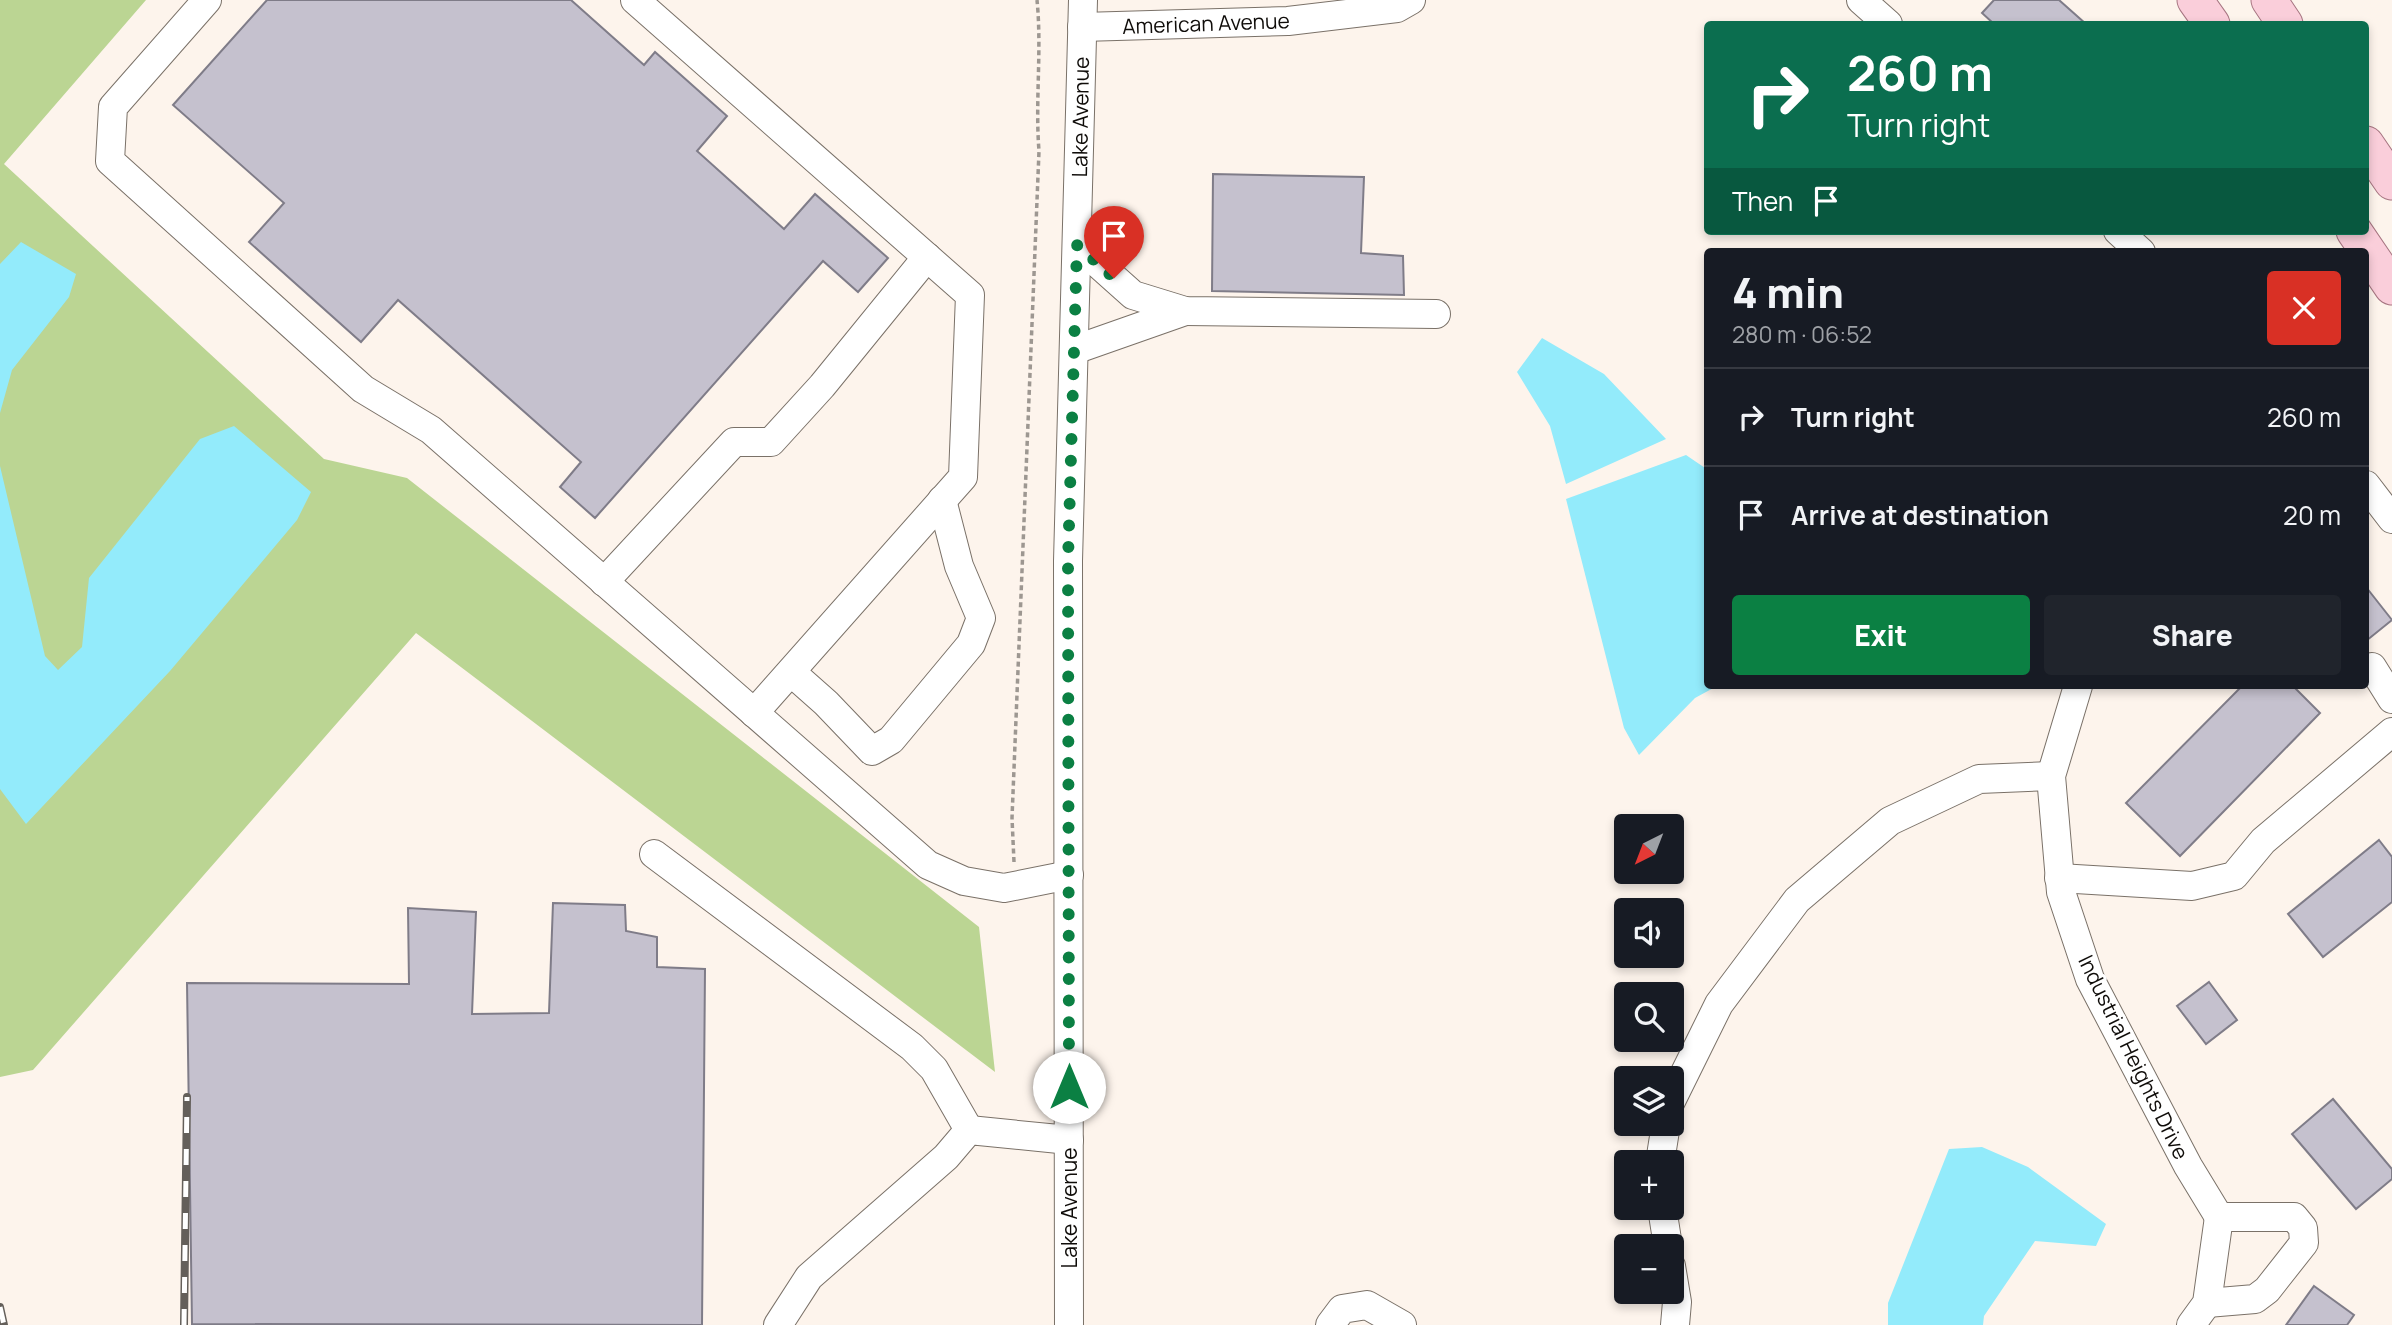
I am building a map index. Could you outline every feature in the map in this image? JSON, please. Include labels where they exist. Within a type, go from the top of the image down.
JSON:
[{"type":"main road","points":[[2195,0],[2210,21]]},
{"type":"main road","points":[[2269,0],[2284,21]]},
{"type":"main road","points":[[2369,148],[2392,182]]},
{"type":"main road","points":[[2369,253],[2392,287]]},
{"type":"street","points":[[207,0],[113,107],[110,161],[363,389],[431,430],[928,865],[964,881],[1003,888],[1069,875]]},
{"type":"street","points":[[635,0],[970,295],[963,477],[754,713]]},
{"type":"street","name":"American Avenue","points":[[1082,13],[1358,6],[1397,8],[1411,0]]},
{"type":"street","points":[[1861,0],[1885,21]]},
{"type":"street","name":"Lake Avenue","points":[[1069,1325],[1068,561],[1082,13]]},
{"type":"street","points":[[2122,235],[2137,248]]},
{"type":"street","points":[[1077,245],[1133,295],[1185,311],[1436,314]]},
{"type":"street","points":[[604,582],[734,442],[771,442],[822,386],[927,257]]},
{"type":"street","points":[[1074,350],[1185,311]]},
{"type":"street","points":[[2369,489],[2392,519]]},
{"type":"street","points":[[790,672],[872,751],[891,740],[971,644],[981,618],[959,566],[942,500]]},
{"type":"street","points":[[2372,667],[2392,699]]},
{"type":"street","name":"Industrial Heights Drive","points":[[2077,689],[2050,776],[2061,892],[2090,979],[2188,1166],[2219,1217]]},
{"type":"street","points":[[2059,878],[2192,886],[2234,877],[2263,841],[2392,732]]},
{"type":"street","points":[[1684,1075],[1719,1004],[1797,900],[1890,821],[1979,779],[2050,776]]},
{"type":"street","points":[[654,854],[912,1047],[934,1069],[969,1130]]},
{"type":"street","points":[[969,1130],[1037,1139],[1069,1140]]},
{"type":"street","points":[[778,1325],[808,1277],[946,1157],[969,1130]]},
{"type":"street","points":[[2219,1217],[2294,1217],[2303,1228],[2304,1243],[2267,1290],[2255,1299],[2199,1314],[2219,1217]]},
{"type":"street","points":[[1675,1325],[1677,1304]]},
{"type":"street","points":[[1331,1325],[1342,1309],[1367,1305],[1402,1325]]},
{"type":"path","points":[[1016,885],[1012,818],[1039,152],[1036,109],[1040,35],[1037,0]]},
{"type":"green space","points":[[0,0],[146,0],[4,164],[324,459],[407,478],[979,927],[995,1072],[416,633],[33,1070],[0,1077]]},
{"type":"water","points":[[21,242],[76,274],[69,297],[12,370],[0,413],[0,264]]},
{"type":"water","points":[[1542,338],[1604,374],[1666,439],[1566,484],[1550,426],[1517,372]]},
{"type":"water","points":[[234,426],[311,492],[297,520],[170,671],[26,824],[0,789],[0,466],[45,656],[58,670],[82,647],[89,578],[200,439]]},
{"type":"water","points":[[1686,455],[1704,467],[1704,689],[1712,689],[1695,698],[1639,755],[1624,728],[1566,499]]},
{"type":"water","points":[[1982,1147],[2028,1167],[2106,1224],[2096,1246],[2035,1241],[1984,1316],[1983,1325],[1888,1325],[1888,1303],[1949,1149]]},
{"type":"building","points":[[267,0],[571,0],[644,65],[655,52],[727,116],[697,151],[784,229],[815,194],[888,258],[858,292],[823,261],[595,518],[560,487],[581,462],[398,300],[361,342],[249,242],[284,203],[173,105]]},
{"type":"building","points":[[1994,0],[2059,0],[2083,21],[1991,21],[1982,13]]},
{"type":"building","points":[[1213,174],[1364,177],[1361,253],[1403,256],[1404,295],[1212,291]]},
{"type":"building","points":[[2369,591],[2392,620],[2369,639]]},
{"type":"building","points":[[2239,689],[2296,689],[2320,713],[2180,856],[2126,803]]},
{"type":"building","points":[[2379,840],[2392,857],[2392,902],[2323,957],[2288,914]]},
{"type":"building","points":[[553,903],[625,905],[626,931],[657,937],[657,967],[705,969],[702,1325],[192,1324],[187,983],[409,984],[408,908],[476,912],[472,1014],[549,1013]]},
{"type":"building","points":[[2209,982],[2237,1020],[2206,1044],[2177,1006]]},
{"type":"building","points":[[2333,1099],[2392,1169],[2392,1179],[2356,1209],[2292,1134]]},
{"type":"building","points":[[2314,1286],[2354,1315],[2347,1325],[2286,1325]]},
{"type":"railway","points":[[184,1325],[187,1097]]},
{"type":"railway","points":[[0,1307],[4,1325]]},
{"type":"route","points":[[1069,1087],[1068,561],[1077,245],[1114,278]]}]
